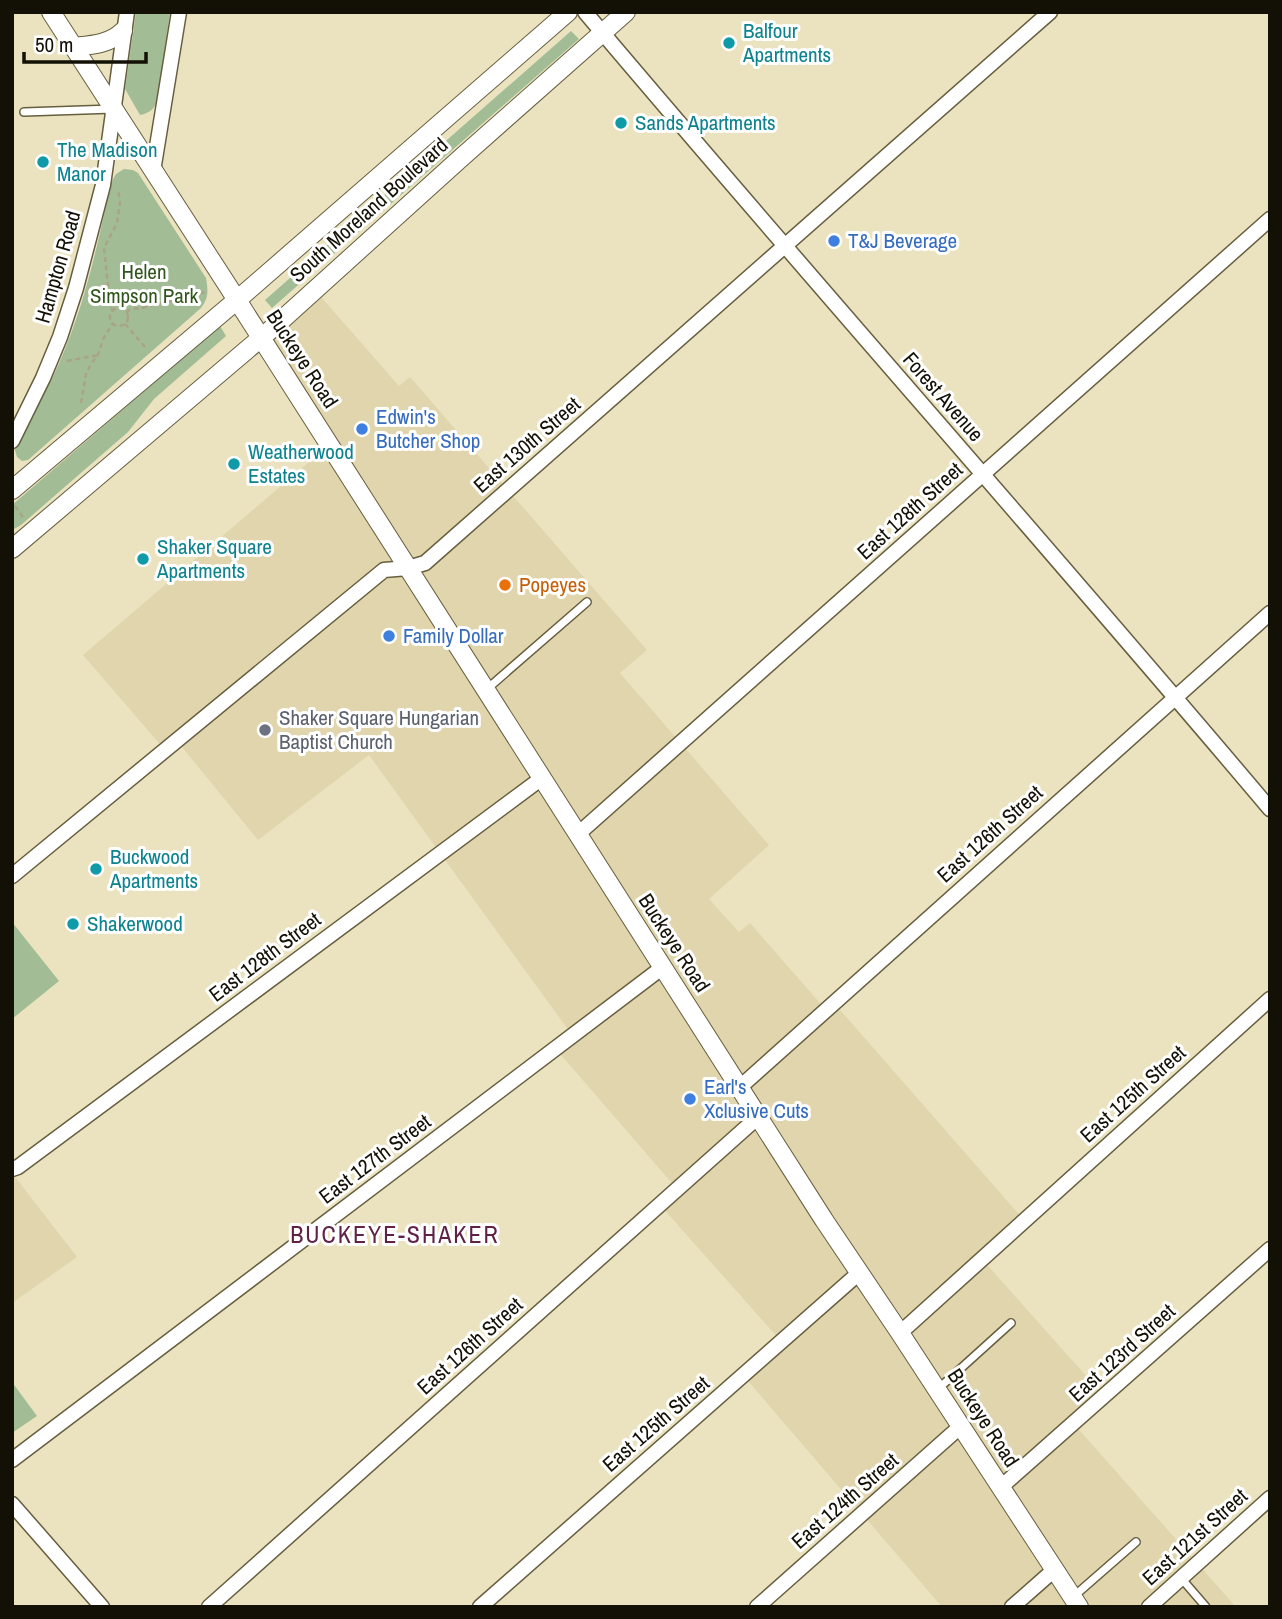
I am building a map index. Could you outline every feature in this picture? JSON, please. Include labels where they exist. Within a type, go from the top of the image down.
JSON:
[{"type":"street","name":"Buckeye Road","points":[[51,12],[758,1117],[1076,1602]]},
{"type":"street","name":"Hampton Road","points":[[12,440],[43,378],[76,288],[103,185],[127,12]]},
{"type":"street","points":[[153,171],[179,12]]},
{"type":"street","name":"South Moreland Boulevard","points":[[14,498],[568,12]]},
{"type":"street","name":"Forest Avenue","points":[[584,12],[1270,809]]},
{"type":"street","name":"South Moreland Boulevard","points":[[12,549],[261,338],[626,12]]},
{"type":"street","name":"East 130th Street","points":[[12,876],[383,570],[425,564],[1050,12]]},
{"type":"street","points":[[74,47],[96,45],[117,37],[123,30]]},
{"type":"street","name":"East 128th Street","points":[[578,834],[1270,219]]},
{"type":"street","name":"East 126th Street","points":[[740,1088],[1270,613]]},
{"type":"street","name":"East 128th Street","points":[[12,1169],[542,778]]},
{"type":"street","name":"East 127th Street","points":[[12,1460],[663,967]]},
{"type":"street","name":"East 125th Street","points":[[900,1333],[1270,999]]},
{"type":"street","name":"East 126th Street","points":[[209,1607],[758,1117]]},
{"type":"street","name":"East 123rd Street","points":[[1002,1487],[1270,1250]]},
{"type":"street","name":"East 125th Street","points":[[480,1607],[859,1273]]},
{"type":"street","name":"East 124th Street","points":[[757,1607],[961,1426]]},
{"type":"street","name":"East 121st Street","points":[[1149,1607],[1270,1498]]},
{"type":"street","points":[[12,1504],[102,1607]]},
{"type":"street","points":[[1012,1607],[1055,1570]]},
{"type":"lane","points":[[24,112],[114,109]]},
{"type":"lane","points":[[486,690],[587,603]]},
{"type":"lane","points":[[937,1390],[1011,1323]]},
{"type":"lane","points":[[1076,1602],[1136,1542]]},
{"type":"lane","points":[[1181,1578],[1206,1607]]},
{"type":"path","points":[[113,312],[120,309],[126,312],[128,319],[125,324],[120,326],[113,323],[111,317],[113,312],[104,254],[120,211],[119,182]]},
{"type":"path","points":[[126,312],[206,292]]},
{"type":"path","points":[[81,403],[86,374],[113,323]]},
{"type":"path","points":[[125,324],[145,347]]},
{"type":"path","points":[[60,362],[98,355]]},
{"type":"path","points":[[14,498],[26,521]]},
{"type":"shaded area","points":[[315,290],[399,386],[410,377],[647,650],[620,673],[769,845],[709,899],[739,932],[750,923],[826,1010],[834,1003],[1024,1220],[982,1259],[1104,1396],[1074,1424],[1236,1607],[942,1607],[743,1375],[781,1341],[660,1205],[677,1189],[555,1048],[572,1035],[369,755],[258,840],[177,741],[165,750],[83,655],[329,445],[261,338]]},
{"type":"shaded area","points":[[12,1173],[77,1257],[12,1303]]},
{"type":"green space","points":[[136,12],[170,12],[158,100],[151,110],[140,115],[125,89]]},
{"type":"green space","points":[[571,31],[579,39],[272,308],[265,300]]},
{"type":"green space","name":"Helen Simpson Park","points":[[124,169],[138,173],[206,278],[207,297],[201,308],[28,460],[22,461],[17,457],[14,447],[50,383],[69,339],[90,273],[111,183],[116,174]]},
{"type":"green space","points":[[220,326],[226,336],[154,399],[128,432],[21,525],[12,528],[12,505]]},
{"type":"green space","points":[[12,922],[59,981],[12,1019]]},
{"type":"green space","points":[[12,1382],[37,1416],[12,1433]]},
{"type":"place","name":"Balfour Apartments","points":[[729,43]]},
{"type":"place","name":"Sands Apartments","points":[[621,123]]},
{"type":"place","name":"The Madison Manor","points":[[43,162]]},
{"type":"place","name":"T&J Beverage","points":[[834,241]]},
{"type":"place","name":"Edwin's Butcher Shop","points":[[362,429]]},
{"type":"place","name":"Weatherwood Estates","points":[[234,464]]},
{"type":"place","name":"Shaker Square Apartments","points":[[143,559]]},
{"type":"place","name":"Popeyes","points":[[505,585]]},
{"type":"place","name":"Family Dollar","points":[[389,636]]},
{"type":"place","name":"Shaker Square Hungarian Baptist Church","points":[[265,730]]},
{"type":"place","name":"Buckwood Apartments","points":[[96,869]]},
{"type":"place","name":"Shakerwood","points":[[73,924]]},
{"type":"place","name":"Earl's Xclusive Cuts","points":[[690,1099]]},
{"type":"district","name":"BUCKEYE-SHAKER","points":[[395,1235]]}]
